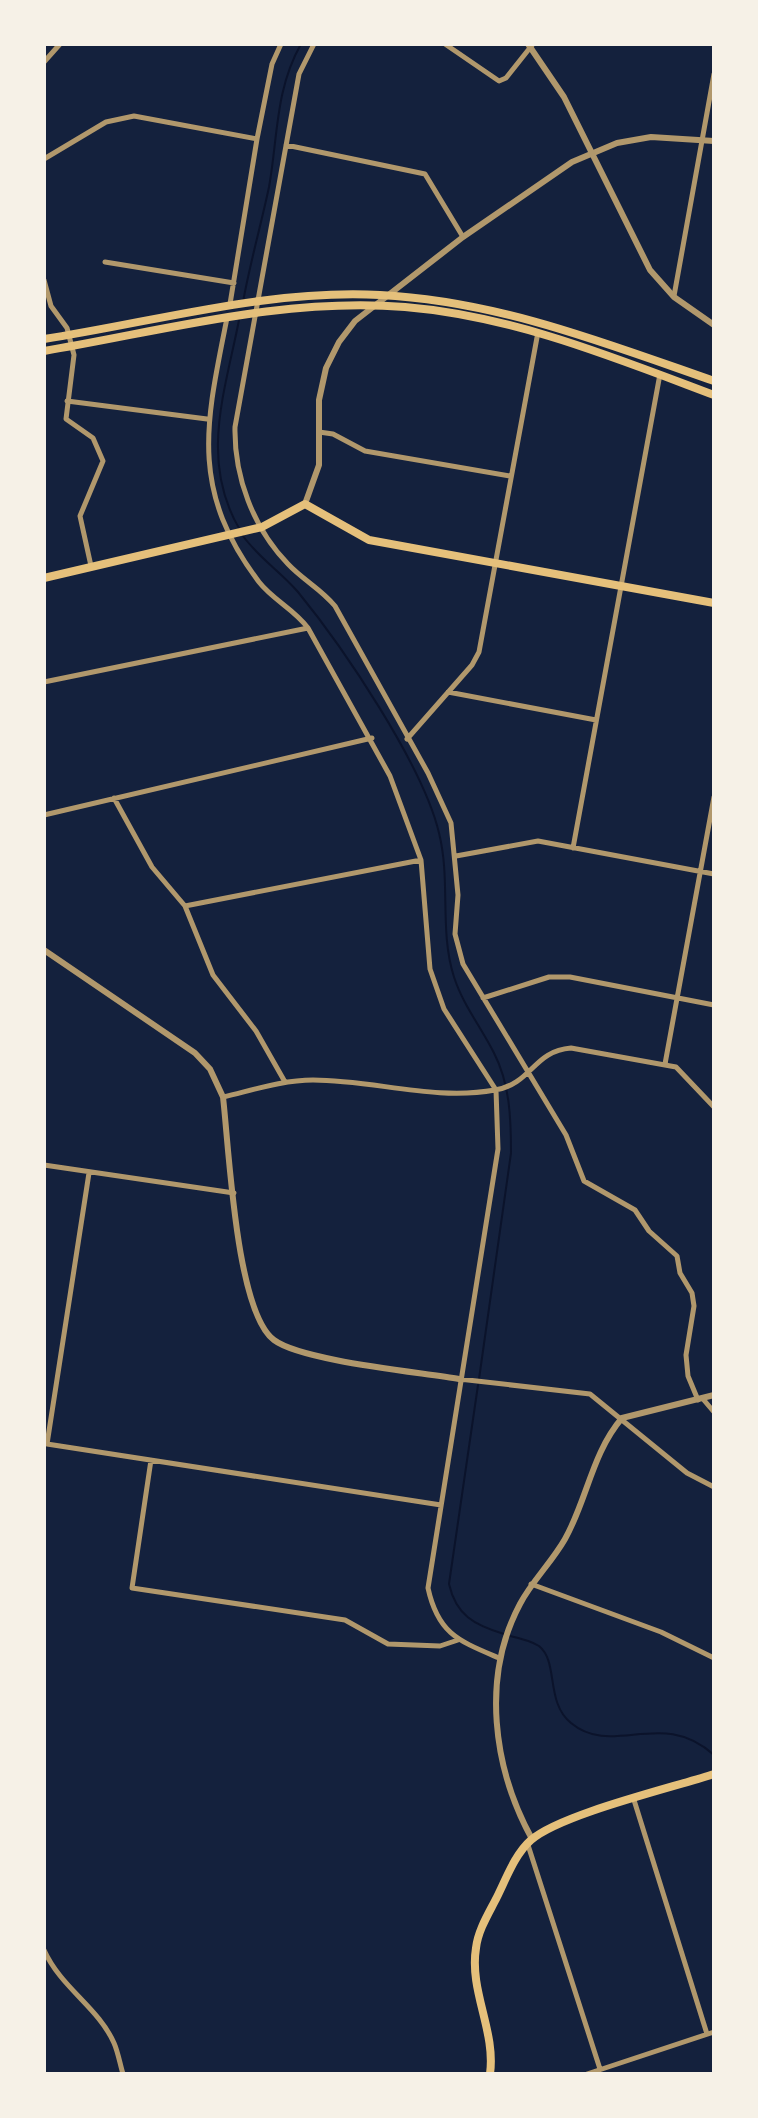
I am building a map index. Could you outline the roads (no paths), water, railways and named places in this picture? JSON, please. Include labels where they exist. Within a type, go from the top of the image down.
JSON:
[{"type":"main road","points":[[44,339],[300,297],[379,295],[495,309],[599,340],[714,381]]},
{"type":"main road","points":[[44,351],[291,308],[393,306],[492,321],[538,332],[714,395]]},
{"type":"main road","points":[[44,578],[234,535],[258,528],[305,504],[369,540],[714,603]]},
{"type":"main road","points":[[490,2074],[490,2033],[477,1983],[476,1948],[490,1910],[530,1841],[563,1823],[713,1775]]},
{"type":"street","points":[[44,62],[60,44]]},
{"type":"street","points":[[281,44],[272,64],[257,139],[234,283],[207,419],[211,484],[260,583],[296,612],[308,628],[340,689],[372,738],[390,776],[421,860],[430,969],[444,1009],[498,1089],[498,1149],[428,1588],[433,1611],[458,1640],[499,1658]]},
{"type":"street","points":[[314,44],[299,74],[235,427],[234,453],[240,481],[258,528],[287,563],[321,590],[335,606],[428,773],[451,823],[456,856],[455,934],[463,964],[566,1135],[584,1181],[635,1210],[649,1231],[677,1256],[680,1273],[692,1293],[694,1306],[686,1355],[688,1376],[701,1399],[714,1412]]},
{"type":"street","points":[[445,44],[499,81],[506,78],[531,45],[564,97],[650,270],[674,297],[714,325]]},
{"type":"street","points":[[674,297],[714,74]]},
{"type":"street","points":[[44,159],[119,117],[134,116],[257,139]]},
{"type":"street","points":[[305,504],[319,465],[321,384],[339,342],[355,321],[463,237],[544,179],[591,152],[651,137],[714,141]]},
{"type":"street","points":[[286,145],[425,174],[463,237]]},
{"type":"street","points":[[105,262],[234,283]]},
{"type":"street","points":[[44,280],[51,306],[67,328],[74,355],[66,419],[93,438],[103,461],[80,516],[91,567]]},
{"type":"street","points":[[407,739],[479,652],[538,332]]},
{"type":"street","points":[[573,848],[660,374]]},
{"type":"street","points":[[67,401],[207,419]]},
{"type":"street","points":[[319,432],[333,434],[365,451],[510,476]]},
{"type":"street","points":[[44,682],[308,628]]},
{"type":"street","points":[[448,692],[596,720]]},
{"type":"street","points":[[44,815],[372,738]]},
{"type":"street","points":[[665,1064],[714,797]]},
{"type":"street","points":[[114,798],[152,867],[185,906],[213,975],[256,1031],[285,1082]]},
{"type":"street","points":[[456,856],[538,841],[714,874]]},
{"type":"street","points":[[185,906],[421,860]]},
{"type":"street","points":[[44,950],[195,1053],[210,1069],[223,1097],[247,1289],[263,1330],[275,1341],[311,1354],[590,1394],[687,1473],[714,1487]]},
{"type":"street","points":[[483,998],[561,976],[714,1005]]},
{"type":"street","points":[[223,1097],[285,1082],[314,1080],[448,1094],[498,1089],[523,1081],[534,1063],[554,1049],[571,1048],[665,1064],[685,1073],[714,1107]]},
{"type":"street","points":[[44,1165],[235,1193]]},
{"type":"street","points":[[89,1173],[47,1444],[441,1505]]},
{"type":"street","points":[[600,2069],[530,1841],[513,1800],[502,1752],[495,1692],[499,1658],[509,1625],[531,1584],[565,1539],[596,1462],[622,1418],[714,1395]]},
{"type":"street","points":[[151,1460],[132,1588],[345,1620],[388,1644],[440,1646],[458,1640]]},
{"type":"street","points":[[531,1584],[661,1632],[714,1658]]},
{"type":"street","points":[[634,1800],[707,2034]]},
{"type":"street","points":[[44,1950],[57,1976],[107,2033],[123,2074]]},
{"type":"street","points":[[587,2074],[714,2032]]},
{"type":"waterway","points":[[243,302],[269,187],[282,96],[301,44]]},
{"type":"waterway","points":[[239,320],[222,400],[218,452],[228,504],[240,530]]},
{"type":"waterway","points":[[243,536],[298,592],[358,674],[417,774],[439,833],[447,941],[454,977],[499,1065],[510,1115],[511,1153],[479,1379]]},
{"type":"waterway","points":[[478,1385],[449,1584],[456,1604],[468,1617],[504,1634]]},
{"type":"waterway","points":[[510,1636],[536,1644],[545,1653],[558,1704],[571,1723],[587,1732],[604,1736],[676,1735],[695,1741],[714,1755]]}]
